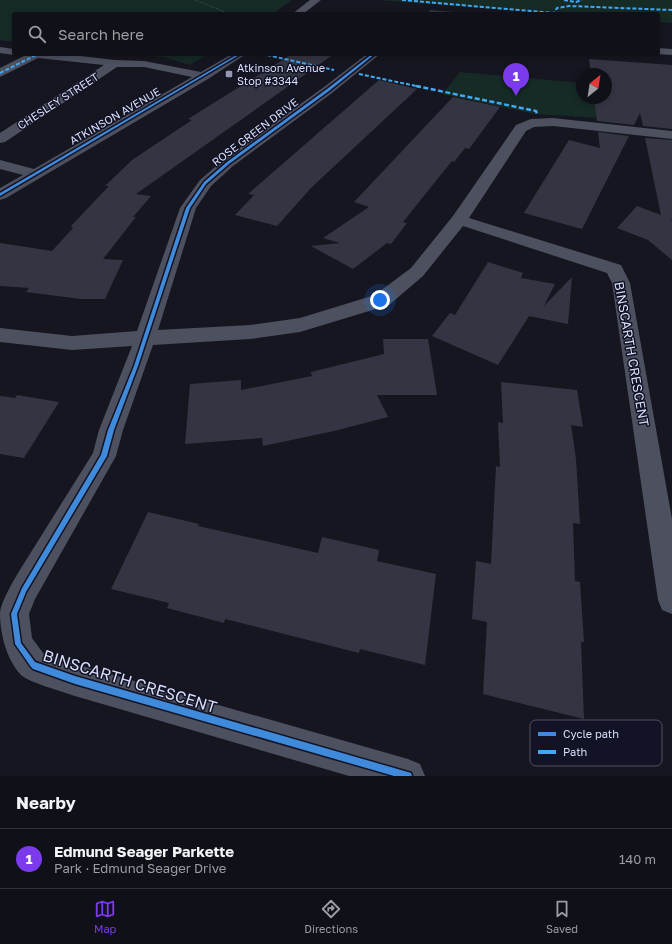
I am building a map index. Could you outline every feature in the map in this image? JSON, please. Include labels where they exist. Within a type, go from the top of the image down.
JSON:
[{"type":"street","points":[[300,12],[316,0]]},
{"type":"street","points":[[0,50],[12,52]]},
{"type":"street","points":[[660,51],[672,52]]},
{"type":"street","points":[[0,73],[30,56]]},
{"type":"street","points":[[51,56],[115,63],[144,64],[204,76]]},
{"type":"street","name":"ATKINSON AVENUE","points":[[0,195],[237,56]]},
{"type":"street","name":"ROSE GREEN DRIVE","points":[[145,338],[188,208],[206,183],[228,163],[328,90],[371,56]]},
{"type":"street","name":"CHESLEY STREET","points":[[0,139],[115,63]]},
{"type":"street","points":[[0,335],[72,342],[145,338],[181,338],[250,332],[300,325],[382,300],[417,272],[459,220],[521,128],[531,123],[553,122],[672,135]]},
{"type":"street","points":[[0,164],[36,174]]},
{"type":"street","name":"BINSCARTH CRESCENT","points":[[459,220],[615,270],[621,282],[630,334],[672,600]]},
{"type":"street","name":"BINSCARTH CRESCENT","points":[[145,338],[111,430],[104,456],[24,590],[14,614],[18,644],[33,665],[75,680],[408,776]]},
{"type":"path","points":[[195,0],[224,12]]},
{"type":"green space","points":[[0,0],[292,0],[276,12],[12,12],[12,42],[0,40]]},
{"type":"green space","points":[[377,0],[672,0],[672,23],[660,22],[660,12],[531,12]]},
{"type":"green space","points":[[153,56],[205,56],[190,65],[164,57]]},
{"type":"green space","points":[[460,72],[576,82],[576,104],[595,104],[599,118],[534,114],[442,94]]},
{"type":"building","points":[[430,10],[454,12],[430,12]]},
{"type":"building","points":[[289,56],[331,56],[136,194],[151,196],[133,217],[136,217],[103,259],[123,260],[105,299],[81,299],[26,292],[29,288],[0,286],[0,243],[52,251],[73,228],[71,226],[109,186],[105,186],[132,160],[192,120],[188,119]]},
{"type":"building","points":[[589,59],[672,65],[672,129],[643,126],[640,113],[634,125],[597,121],[595,104],[612,104],[612,68],[590,68]]},
{"type":"building","points":[[379,80],[417,89],[312,187],[277,226],[235,215],[254,195],[248,194]]},
{"type":"building","points":[[453,97],[500,107],[469,149],[465,148],[454,162],[452,161],[403,222],[407,223],[391,244],[387,243],[353,269],[311,246],[340,243],[323,238],[369,207],[354,202]]},
{"type":"building","points":[[598,132],[629,136],[582,229],[524,213],[569,140],[600,148]]},
{"type":"building","points":[[645,138],[672,140],[672,219],[670,219],[672,220],[672,260],[648,240],[617,228],[637,206],[661,215]]},
{"type":"building","points":[[488,262],[523,273],[521,278],[555,284],[544,306],[572,277],[568,324],[529,316],[498,365],[432,336],[450,313],[455,315]]},
{"type":"building","points":[[383,339],[428,339],[437,395],[377,395],[388,417],[334,431],[263,446],[262,438],[185,444],[190,384],[241,380],[241,390],[312,376],[311,372],[384,354]]},
{"type":"building","points":[[501,382],[577,390],[583,427],[571,425],[576,459],[580,524],[573,523],[575,581],[580,582],[584,642],[581,642],[584,719],[483,694],[487,622],[472,619],[476,561],[491,564],[496,466],[500,467],[498,422],[503,423]]},
{"type":"building","points":[[17,395],[59,402],[24,458],[0,454],[0,396],[15,398]]},
{"type":"building","points":[[148,512],[199,524],[198,526],[318,553],[322,537],[379,550],[377,561],[436,574],[425,665],[360,649],[359,653],[225,619],[224,623],[167,608],[169,603],[111,589]]},
{"type":"marked path","points":[[402,0],[542,12]]},
{"type":"marked path","points":[[564,0],[576,2],[582,0]]},
{"type":"marked path","points":[[555,12],[557,8],[569,6],[672,10]]},
{"type":"marked path","points":[[0,73],[34,56]]},
{"type":"marked path","points":[[271,56],[334,70]]},
{"type":"marked path","points":[[359,74],[536,111],[537,114]]},
{"type":"cycle path","points":[[0,195],[237,56]]},
{"type":"cycle path","points":[[371,56],[328,90],[228,163],[205,183],[188,208],[136,366],[111,430],[104,456],[24,590],[14,614],[18,644],[33,665],[75,680],[408,776]]},
{"type":"place","name":"Atkinson Avenue Stop #3344","points":[[229,74]]},
{"type":"place","name":"Edmund Seager Parkette","points":[[516,96]]}]
